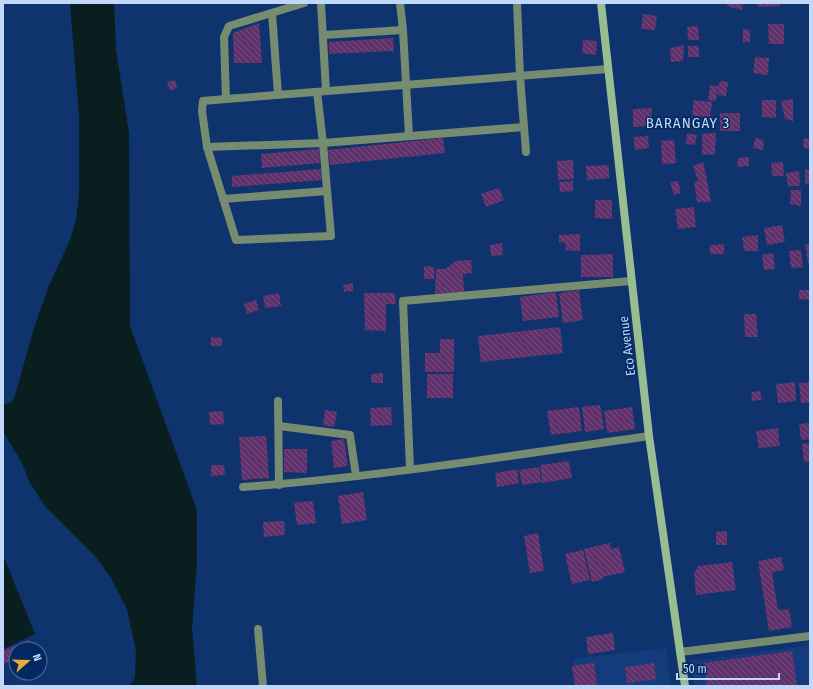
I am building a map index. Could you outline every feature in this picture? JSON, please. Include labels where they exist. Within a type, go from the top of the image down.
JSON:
[{"type":"main road","name":"Eco Avenue","points":[[601,3],[631,281],[641,350],[649,436],[685,686]]},
{"type":"street","points":[[226,99],[224,37],[229,26],[304,3]]},
{"type":"street","points":[[321,3],[323,35],[322,92],[324,143],[331,236],[236,240],[207,147],[202,112],[204,101],[322,92],[608,69]]},
{"type":"street","points":[[400,3],[409,136]]},
{"type":"street","points":[[517,3],[520,76],[526,152]]},
{"type":"street","points":[[272,13],[278,95]]},
{"type":"street","points":[[323,35],[403,30]]},
{"type":"street","points":[[207,147],[324,143],[524,127]]},
{"type":"street","points":[[223,199],[327,191]]},
{"type":"street","points":[[410,469],[403,301],[631,281]]},
{"type":"street","points":[[278,401],[279,484]]},
{"type":"street","points":[[279,426],[350,435],[356,476]]},
{"type":"street","points":[[243,487],[356,476],[649,436]]},
{"type":"street","points":[[258,629],[263,686]]},
{"type":"street","points":[[680,652],[810,636]]},
{"type":"shaded area","points":[[70,3],[114,3],[116,50],[129,133],[130,326],[197,510],[197,562],[192,628],[197,686],[129,686],[135,678],[136,651],[127,609],[111,578],[95,556],[45,506],[30,483],[21,461],[3,432],[3,403],[5,404],[12,402],[16,392],[34,328],[48,288],[70,240],[76,220],[79,194],[79,116]]},
{"type":"shaded area","points":[[3,555],[35,634],[20,641],[8,641],[8,647],[3,649]]},
{"type":"shaded area","points":[[810,645],[810,686],[695,686],[691,661]]},
{"type":"shaded area","points":[[666,648],[671,686],[576,686],[573,659]]},
{"type":"building","points":[[727,3],[743,3],[742,10],[727,6]]},
{"type":"building","points":[[757,3],[780,3],[780,6],[758,7]]},
{"type":"building","points":[[643,14],[657,16],[655,30],[641,29]]},
{"type":"building","points":[[259,23],[262,63],[234,63],[233,33]]},
{"type":"building","points":[[768,24],[784,24],[784,44],[769,44]]},
{"type":"building","points":[[698,26],[699,40],[688,40],[687,27]]},
{"type":"building","points":[[743,29],[750,30],[750,42],[743,42]]},
{"type":"building","points":[[393,38],[394,51],[329,54],[329,42]]},
{"type":"building","points":[[583,40],[597,41],[596,55],[582,53]]},
{"type":"building","points":[[684,45],[683,61],[671,62],[670,48]]},
{"type":"building","points":[[688,46],[699,46],[699,57],[688,57]]},
{"type":"building","points":[[755,57],[769,58],[768,75],[753,73]]},
{"type":"building","points":[[175,80],[177,88],[170,91],[167,82]]},
{"type":"building","points":[[720,81],[728,82],[726,96],[718,95],[718,88],[716,101],[708,100],[710,85],[718,86]]},
{"type":"building","points":[[793,99],[793,121],[785,119],[781,101]]},
{"type":"building","points":[[694,100],[712,102],[710,118],[692,115]]},
{"type":"building","points":[[762,100],[776,100],[776,118],[762,117]]},
{"type":"building","points":[[652,108],[651,126],[633,127],[633,109]]},
{"type":"building","points":[[720,113],[740,113],[740,131],[720,131]]},
{"type":"building","points":[[687,133],[697,135],[695,145],[686,144]]},
{"type":"building","points":[[716,133],[715,154],[702,155],[702,134]]},
{"type":"building","points":[[648,136],[649,148],[635,150],[633,137]]},
{"type":"building","points":[[443,138],[445,153],[330,165],[328,150]]},
{"type":"building","points":[[755,138],[764,140],[763,150],[753,148]]},
{"type":"building","points":[[810,138],[810,148],[804,149],[803,139]]},
{"type":"building","points":[[674,140],[676,163],[662,164],[661,141]]},
{"type":"building","points":[[319,149],[320,163],[262,168],[261,154]]},
{"type":"building","points":[[749,157],[749,166],[737,167],[738,158]]},
{"type":"building","points":[[573,160],[574,179],[558,180],[557,161]]},
{"type":"building","points":[[703,162],[711,202],[697,202],[694,182],[698,181],[693,166]]},
{"type":"building","points":[[783,162],[784,176],[772,176],[771,163]]},
{"type":"building","points":[[609,165],[609,178],[587,180],[586,166]]},
{"type":"building","points":[[321,169],[322,180],[232,187],[232,176]]},
{"type":"building","points":[[805,169],[810,170],[810,183],[805,184]]},
{"type":"building","points":[[799,171],[800,186],[788,186],[786,173]]},
{"type":"building","points":[[573,181],[573,191],[560,192],[559,182]]},
{"type":"building","points":[[678,181],[681,193],[674,195],[670,182]]},
{"type":"building","points":[[499,188],[504,200],[486,207],[481,194]]},
{"type":"building","points":[[791,190],[801,190],[801,206],[790,204]]},
{"type":"building","points":[[595,200],[612,200],[612,219],[595,218]]},
{"type":"building","points":[[694,207],[696,227],[678,229],[675,209]]},
{"type":"building","points":[[782,225],[785,242],[767,245],[764,228]]},
{"type":"building","points":[[580,234],[580,251],[566,250],[565,243],[559,242],[559,235]]},
{"type":"building","points":[[758,235],[758,251],[744,251],[742,237]]},
{"type":"building","points":[[502,243],[503,255],[491,256],[490,245]]},
{"type":"building","points":[[724,244],[724,254],[710,254],[710,245]]},
{"type":"building","points":[[805,244],[810,244],[810,263],[808,263]]},
{"type":"building","points":[[801,250],[803,267],[791,268],[789,251]]},
{"type":"building","points":[[773,253],[775,269],[764,270],[762,255]]},
{"type":"building","points":[[613,254],[613,277],[581,277],[581,255]]},
{"type":"building","points":[[471,260],[472,273],[463,274],[464,292],[435,294],[436,269],[445,269],[456,261]]},
{"type":"building","points":[[424,266],[434,267],[434,279],[424,279]]},
{"type":"building","points":[[353,283],[353,291],[344,292],[343,285]]},
{"type":"building","points":[[579,290],[583,320],[563,323],[559,293]]},
{"type":"building","points":[[799,290],[810,290],[810,300],[799,299]]},
{"type":"building","points":[[556,292],[559,317],[523,321],[520,297]]},
{"type":"building","points":[[279,293],[281,306],[265,308],[263,296]]},
{"type":"building","points":[[364,293],[395,293],[396,304],[386,304],[386,331],[365,330]]},
{"type":"building","points":[[256,300],[259,310],[247,314],[244,304]]},
{"type":"building","points":[[744,314],[756,314],[758,337],[745,337]]},
{"type":"building","points":[[560,327],[563,353],[481,362],[478,336]]},
{"type":"building","points":[[211,337],[222,338],[222,346],[211,346]]},
{"type":"building","points":[[440,339],[454,339],[454,372],[425,372],[425,353],[440,353]]},
{"type":"building","points":[[383,373],[383,383],[371,383],[371,374]]},
{"type":"building","points":[[427,374],[453,374],[453,398],[427,398]]},
{"type":"building","points":[[795,382],[796,401],[778,403],[776,384]]},
{"type":"building","points":[[810,382],[810,402],[801,403],[799,383]]},
{"type":"building","points":[[760,391],[762,400],[752,401],[751,392]]},
{"type":"building","points":[[600,405],[604,429],[585,432],[582,407]]},
{"type":"building","points":[[391,407],[392,425],[371,426],[370,408]]},
{"type":"building","points":[[579,407],[582,431],[551,435],[547,411]]},
{"type":"building","points":[[632,407],[635,429],[607,433],[604,411]]},
{"type":"building","points":[[325,410],[337,412],[334,427],[323,425]]},
{"type":"building","points":[[223,411],[224,424],[210,425],[209,412]]},
{"type":"building","points":[[810,423],[810,439],[801,440],[799,424]]},
{"type":"building","points":[[778,428],[780,446],[759,448],[756,431]]},
{"type":"building","points":[[266,436],[269,478],[242,480],[239,437]]},
{"type":"building","points":[[344,439],[348,466],[334,468],[331,441]]},
{"type":"building","points":[[810,443],[810,461],[804,462],[802,444]]},
{"type":"building","points":[[284,449],[307,449],[307,473],[284,472]]},
{"type":"building","points":[[569,461],[572,478],[542,483],[540,465]]},
{"type":"building","points":[[211,465],[224,465],[225,475],[211,476]]},
{"type":"building","points":[[539,467],[541,482],[522,485],[519,470]]},
{"type":"building","points":[[517,469],[519,483],[497,487],[495,473]]},
{"type":"building","points":[[363,492],[367,520],[342,524],[338,496]]},
{"type":"building","points":[[313,501],[316,523],[297,525],[294,503]]},
{"type":"building","points":[[284,521],[285,535],[264,537],[263,522]]},
{"type":"building","points":[[727,531],[727,545],[716,545],[716,532]]},
{"type":"building","points":[[538,533],[544,571],[530,573],[524,536]]},
{"type":"building","points":[[610,543],[611,549],[619,547],[625,572],[603,577],[603,579],[592,582],[584,549]]},
{"type":"building","points":[[583,550],[590,580],[572,584],[565,554]]},
{"type":"building","points":[[781,557],[784,570],[772,572],[778,610],[789,609],[792,627],[769,631],[758,561]]},
{"type":"building","points":[[732,562],[736,590],[696,595],[694,574],[698,566]]},
{"type":"building","points":[[613,633],[615,650],[588,654],[586,637]]},
{"type":"building","points":[[8,649],[8,662],[3,664],[3,651]]},
{"type":"building","points":[[792,651],[797,686],[707,686],[704,663]]},
{"type":"building","points":[[594,663],[597,686],[575,686],[572,666]]},
{"type":"building","points":[[654,663],[656,679],[627,683],[625,667]]},
{"type":"district","name":"BARANGAY 3","points":[[688,123]]}]
